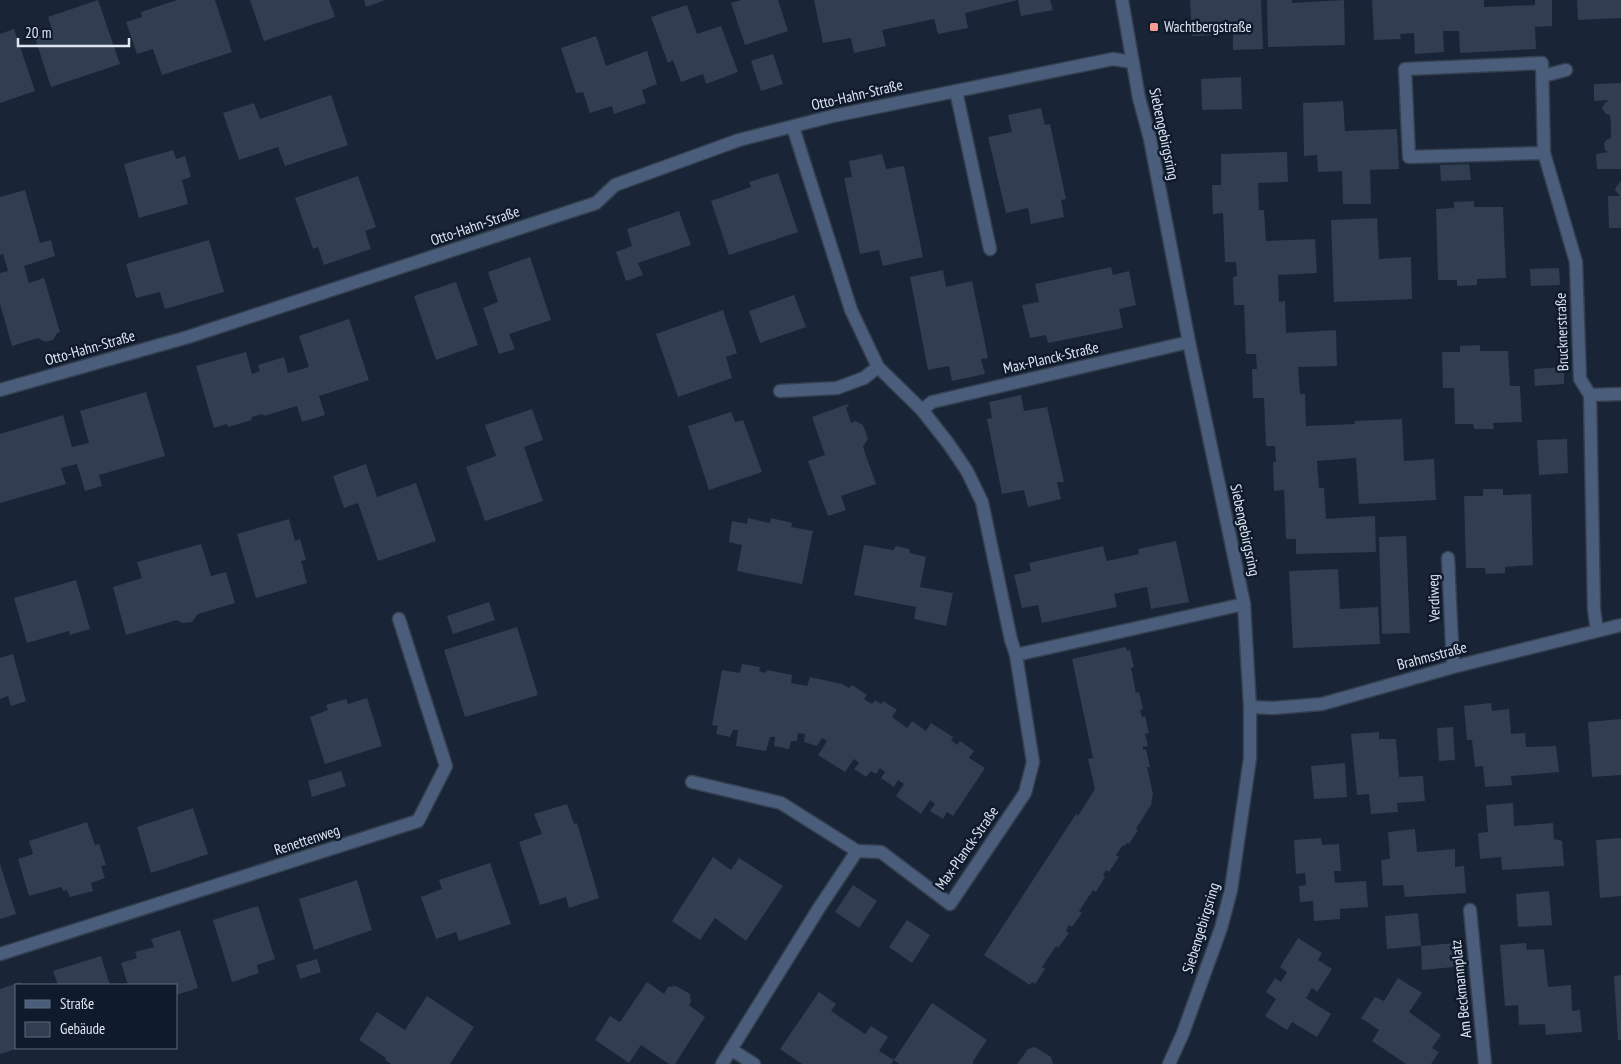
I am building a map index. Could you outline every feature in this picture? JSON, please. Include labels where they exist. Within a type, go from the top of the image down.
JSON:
[{"type":"street","name":"Siebengebirgsring","points":[[1122,0],[1139,98],[1150,139],[1189,342],[1244,604],[1250,707],[1250,758],[1231,890],[1221,928],[1183,1033],[1168,1064]]},
{"type":"street","name":"Otto-Hahn-Straße","points":[[0,390],[188,337],[596,203],[615,185],[739,140],[833,116],[1113,59],[1133,62]]},
{"type":"street","points":[[1544,153],[1409,157],[1405,69],[1542,64],[1542,76],[1566,70]]},
{"type":"street","name":"Brucknerstraße","points":[[1542,76],[1544,153],[1576,262],[1580,379],[1590,395],[1594,609],[1597,632]]},
{"type":"street","points":[[956,91],[990,249]]},
{"type":"street","name":"Max-Planck-Straße","points":[[792,127],[851,310],[878,367],[922,410],[948,443],[968,471],[982,502],[1011,640],[1016,655],[1033,762],[1025,793],[950,904],[881,852],[857,851]]},
{"type":"street","name":"Max-Planck-Straße","points":[[922,410],[932,402],[1189,342]]},
{"type":"street","points":[[780,391],[837,388],[864,378],[878,367]]},
{"type":"street","points":[[1590,395],[1621,394]]},
{"type":"street","name":"Verdiweg","points":[[1448,558],[1453,667]]},
{"type":"street","points":[[1016,655],[1244,604]]},
{"type":"street","name":"Renettenweg","points":[[0,954],[418,821],[446,766],[399,619]]},
{"type":"street","name":"Brahmsstraße","points":[[1250,707],[1273,708],[1322,704],[1453,667],[1621,625]]},
{"type":"street","points":[[692,782],[781,803],[857,851],[814,916],[722,1064]]},
{"type":"street","name":"Am Beckmannplatz","points":[[1470,910],[1485,1064]]},
{"type":"street","points":[[732,1050],[754,1064]]},
{"type":"building","points":[[98,0],[120,64],[51,87],[35,38],[53,32],[48,17]]},
{"type":"building","points":[[177,0],[215,0],[232,52],[162,75],[153,49],[137,54],[126,22],[142,17],[141,12]]},
{"type":"building","points":[[250,0],[329,0],[335,17],[264,41]]},
{"type":"building","points":[[364,0],[385,0],[366,7]]},
{"type":"building","points":[[741,0],[778,0],[788,31],[745,45],[731,3]]},
{"type":"building","points":[[814,0],[1018,0],[965,13],[968,28],[938,34],[934,19],[882,30],[886,46],[854,53],[851,38],[823,43]]},
{"type":"building","points":[[1018,0],[1050,0],[1053,10],[1021,16]]},
{"type":"building","points":[[1190,0],[1261,0],[1263,49],[1233,50],[1233,30],[1219,31],[1220,35],[1192,36]]},
{"type":"building","points":[[1267,0],[1292,0],[1292,3],[1344,0],[1345,45],[1268,47]]},
{"type":"building","points":[[1372,0],[1484,0],[1484,7],[1535,5],[1535,0],[1552,0],[1552,26],[1535,27],[1536,49],[1460,53],[1459,31],[1443,31],[1444,52],[1415,54],[1414,33],[1400,34],[1401,39],[1374,40]]},
{"type":"building","points":[[1577,0],[1621,0],[1621,18],[1578,20]]},
{"type":"building","points":[[687,5],[697,34],[721,26],[738,72],[706,84],[703,74],[681,82],[673,60],[668,63],[651,17]]},
{"type":"building","points":[[14,29],[35,91],[0,103],[0,34]]},
{"type":"building","points":[[596,36],[606,66],[647,51],[657,84],[642,90],[646,103],[614,114],[612,106],[590,113],[583,92],[576,93],[561,48]]},
{"type":"building","points":[[773,54],[783,84],[761,91],[751,61]]},
{"type":"building","points":[[1241,77],[1242,109],[1202,110],[1201,79]]},
{"type":"building","points":[[1621,83],[1621,169],[1597,169],[1596,154],[1608,152],[1605,150],[1604,144],[1606,140],[1611,138],[1611,126],[1610,115],[1606,114],[1602,108],[1609,100],[1594,101],[1594,84]]},
{"type":"building","points":[[331,95],[348,145],[285,166],[278,147],[239,160],[223,113],[254,103],[260,119]]},
{"type":"building","points":[[1343,101],[1345,131],[1397,129],[1399,169],[1370,170],[1371,204],[1343,204],[1342,171],[1318,172],[1317,155],[1304,156],[1303,103]]},
{"type":"building","points":[[1041,108],[1045,125],[1050,124],[1066,199],[1061,200],[1064,217],[1031,224],[1028,208],[1006,213],[988,137],[1012,132],[1008,115]]},
{"type":"building","points":[[173,150],[176,159],[185,156],[191,177],[182,180],[188,204],[139,218],[124,164]]},
{"type":"building","points":[[1287,152],[1288,182],[1258,183],[1259,210],[1264,210],[1266,241],[1315,239],[1317,273],[1278,275],[1279,302],[1285,301],[1286,333],[1336,330],[1337,366],[1298,367],[1300,394],[1305,394],[1306,426],[1355,424],[1354,421],[1402,419],[1404,461],[1434,459],[1436,500],[1359,504],[1356,458],[1317,461],[1319,488],[1324,488],[1326,519],[1375,516],[1376,552],[1296,554],[1296,539],[1286,539],[1284,490],[1274,491],[1273,462],[1276,462],[1275,446],[1266,446],[1264,398],[1253,398],[1252,369],[1257,369],[1256,354],[1246,354],[1244,305],[1234,305],[1233,277],[1237,276],[1236,262],[1225,262],[1223,213],[1213,214],[1212,185],[1221,185],[1221,154]]},
{"type":"building","points":[[882,154],[886,169],[904,166],[923,257],[883,266],[879,250],[860,254],[844,178],[852,177],[849,161]]},
{"type":"building","points":[[1469,164],[1471,180],[1441,181],[1440,165]]},
{"type":"building","points":[[778,173],[798,232],[729,255],[711,201],[751,187],[749,182]]},
{"type":"building","points":[[358,176],[376,227],[365,231],[371,249],[324,265],[318,247],[313,249],[295,198]]},
{"type":"building","points":[[1621,181],[1621,228],[1609,228],[1608,196],[1620,196],[1615,190]]},
{"type":"building","points":[[25,190],[40,243],[51,240],[55,256],[24,266],[29,283],[44,278],[60,332],[57,333],[53,340],[45,342],[38,338],[12,346],[0,304],[0,273],[8,271],[3,254],[0,255],[0,197]]},
{"type":"building","points":[[1474,201],[1474,207],[1503,207],[1506,278],[1477,279],[1477,285],[1457,286],[1457,280],[1438,280],[1436,209],[1454,208],[1454,202]]},
{"type":"building","points":[[679,211],[691,245],[638,263],[643,275],[626,281],[616,252],[632,246],[627,229]]},
{"type":"building","points":[[1377,218],[1379,259],[1411,257],[1412,299],[1334,302],[1331,220]]},
{"type":"building","points":[[209,240],[224,292],[165,309],[160,292],[136,298],[126,264]]},
{"type":"building","points":[[530,257],[551,320],[509,334],[515,349],[499,354],[483,308],[498,302],[488,272]]},
{"type":"building","points":[[1111,267],[1113,275],[1129,271],[1136,305],[1119,309],[1123,328],[1048,343],[1046,335],[1030,338],[1022,305],[1039,302],[1035,284]]},
{"type":"building","points":[[1559,268],[1560,285],[1531,286],[1530,269]]},
{"type":"building","points":[[943,270],[946,287],[972,281],[988,358],[981,359],[985,374],[952,381],[949,366],[928,370],[910,277]]},
{"type":"building","points":[[456,282],[478,345],[436,360],[414,296]]},
{"type":"building","points":[[794,295],[806,327],[760,343],[749,311]]},
{"type":"building","points":[[723,310],[737,353],[726,357],[732,378],[678,397],[656,334]]},
{"type":"building","points":[[349,319],[369,380],[319,396],[325,415],[302,422],[297,406],[264,416],[263,414],[251,417],[252,420],[228,427],[227,424],[214,428],[196,366],[246,352],[252,374],[260,371],[258,365],[284,357],[288,373],[309,367],[299,336]]},
{"type":"building","points":[[1480,345],[1480,351],[1508,351],[1510,386],[1520,386],[1522,422],[1493,423],[1494,429],[1474,429],[1473,424],[1455,424],[1454,388],[1443,388],[1442,352],[1460,352],[1460,346]]},
{"type":"building","points":[[1564,367],[1564,384],[1535,386],[1534,369]]},
{"type":"building","points":[[146,392],[165,456],[99,475],[102,486],[85,491],[77,464],[61,468],[66,484],[0,503],[0,434],[63,415],[72,447],[89,443],[80,411]]},
{"type":"building","points":[[1021,395],[1024,411],[1047,407],[1064,482],[1057,482],[1061,499],[1028,507],[1024,490],[1002,494],[987,419],[992,418],[989,402]]},
{"type":"building","points":[[848,404],[849,406],[846,407],[851,423],[855,421],[863,425],[868,439],[863,447],[876,484],[841,496],[846,510],[828,516],[808,461],[825,455],[812,417]]},
{"type":"building","points":[[532,409],[543,440],[524,447],[543,501],[485,521],[466,467],[496,456],[485,425]]},
{"type":"building","points":[[731,412],[735,422],[743,420],[762,472],[709,490],[688,426]]},
{"type":"building","points":[[1567,439],[1568,473],[1539,475],[1537,440]]},
{"type":"building","points":[[366,464],[377,497],[416,483],[436,541],[378,561],[358,503],[344,508],[333,476]]},
{"type":"building","points":[[1483,489],[1503,489],[1503,495],[1531,494],[1533,565],[1505,567],[1505,573],[1486,574],[1485,568],[1466,568],[1464,496],[1483,496]]},
{"type":"building","points":[[748,518],[770,523],[771,518],[792,523],[791,527],[813,531],[802,584],[737,571],[742,545],[729,542],[732,521],[747,524]]},
{"type":"building","points":[[289,519],[295,541],[300,539],[306,560],[301,561],[307,583],[256,598],[237,534]]},
{"type":"building","points":[[1406,536],[1410,633],[1382,634],[1379,537]]},
{"type":"building","points":[[1176,541],[1189,602],[1151,609],[1147,587],[1114,594],[1117,607],[1042,623],[1038,605],[1022,608],[1014,575],[1031,571],[1029,563],[1103,546],[1107,561],[1139,554],[1138,549]]},
{"type":"building","points":[[201,544],[211,576],[226,572],[235,603],[198,614],[192,622],[182,623],[177,620],[126,635],[113,587],[142,578],[137,562]]},
{"type":"building","points":[[864,545],[893,550],[896,546],[909,549],[910,553],[926,557],[920,587],[953,593],[946,626],[914,619],[916,607],[854,595]]},
{"type":"building","points":[[1338,569],[1340,609],[1378,607],[1380,644],[1293,648],[1289,571]]},
{"type":"building","points":[[76,580],[90,629],[70,635],[69,631],[27,643],[14,598]]},
{"type":"building","points":[[489,602],[495,620],[453,634],[447,616]]},
{"type":"building","points":[[517,627],[538,695],[465,717],[444,650]]},
{"type":"building","points":[[1126,647],[1127,651],[1130,650],[1134,667],[1131,668],[1136,693],[1139,692],[1143,709],[1140,710],[1142,717],[1145,716],[1149,733],[1145,734],[1148,746],[1143,747],[1143,750],[1146,749],[1150,767],[1147,767],[1153,794],[1151,805],[1129,844],[1123,845],[1116,855],[1119,857],[1109,872],[1106,870],[1103,876],[1105,877],[1096,892],[1093,890],[1079,911],[1082,913],[1072,927],[1069,925],[1066,931],[1069,933],[1058,948],[1056,946],[1042,967],[1045,969],[1035,984],[1032,982],[1030,985],[984,955],[1076,814],[1078,816],[1095,789],[1088,759],[1093,758],[1072,659]]},
{"type":"building","points":[[13,654],[26,701],[11,706],[8,696],[0,699],[0,658]]},
{"type":"building","points":[[742,664],[760,667],[759,671],[766,673],[767,670],[792,675],[791,683],[807,686],[810,677],[842,684],[849,688],[852,685],[867,695],[864,699],[872,704],[875,700],[881,704],[883,701],[897,710],[892,717],[907,728],[912,721],[926,731],[931,723],[953,737],[951,740],[957,745],[960,741],[974,751],[969,758],[985,768],[953,816],[947,812],[943,819],[930,811],[935,804],[930,800],[921,814],[896,796],[904,784],[898,780],[894,787],[881,778],[885,772],[880,768],[876,774],[871,771],[866,777],[854,769],[859,763],[854,759],[845,772],[818,755],[827,741],[822,738],[817,746],[804,742],[805,734],[798,733],[797,741],[791,741],[789,749],[774,746],[775,737],[770,737],[766,751],[736,746],[738,730],[733,730],[730,737],[716,734],[718,726],[712,725],[722,670],[740,673]]},
{"type":"building","points":[[367,698],[382,746],[325,764],[310,717],[328,710],[326,705],[346,699],[348,704]]},
{"type":"building","points":[[1491,703],[1492,711],[1509,709],[1511,734],[1525,733],[1526,747],[1556,746],[1559,772],[1511,776],[1512,785],[1485,787],[1483,766],[1475,767],[1472,740],[1467,740],[1464,706]]},
{"type":"building","points":[[1621,719],[1621,775],[1592,777],[1588,722]]},
{"type":"building","points":[[1453,727],[1455,760],[1439,761],[1437,728]]},
{"type":"building","points":[[1379,732],[1379,739],[1396,739],[1399,777],[1423,776],[1425,801],[1397,803],[1398,812],[1371,814],[1369,794],[1357,795],[1351,734]]},
{"type":"building","points":[[1345,763],[1347,797],[1314,799],[1311,766]]},
{"type":"building","points":[[341,771],[346,786],[312,797],[308,781]]},
{"type":"building","points":[[1513,803],[1514,826],[1553,823],[1554,839],[1562,841],[1564,866],[1502,870],[1501,857],[1480,859],[1478,833],[1488,832],[1486,805]]},
{"type":"building","points":[[567,804],[574,824],[577,823],[599,898],[569,908],[566,897],[540,905],[519,842],[542,834],[534,814]]},
{"type":"building","points":[[193,808],[208,854],[151,873],[137,827]]},
{"type":"building","points":[[87,822],[95,845],[99,844],[106,865],[101,866],[105,878],[91,883],[93,891],[70,897],[67,890],[63,891],[61,887],[29,896],[18,859],[33,854],[29,841]]},
{"type":"building","points":[[1415,829],[1417,852],[1455,849],[1455,867],[1464,866],[1466,893],[1405,897],[1403,885],[1383,886],[1381,860],[1390,859],[1388,832]]},
{"type":"building","points":[[1321,838],[1322,845],[1339,844],[1341,871],[1334,871],[1335,883],[1366,881],[1368,907],[1340,909],[1340,919],[1314,921],[1313,901],[1300,902],[1299,886],[1306,885],[1305,873],[1296,874],[1294,840]]},
{"type":"building","points":[[1621,838],[1621,896],[1600,898],[1596,840]]},
{"type":"building","points":[[713,857],[731,870],[739,858],[783,886],[746,941],[715,918],[700,940],[672,921]]},
{"type":"building","points":[[490,863],[511,924],[459,941],[456,932],[436,939],[421,897],[442,889],[439,880]]},
{"type":"building","points":[[0,864],[16,914],[0,919]]},
{"type":"building","points":[[357,880],[372,930],[314,950],[299,899]]},
{"type":"building","points":[[853,885],[877,901],[859,928],[835,912]]},
{"type":"building","points":[[1549,891],[1552,925],[1518,927],[1516,894]]},
{"type":"building","points":[[258,906],[275,959],[257,965],[259,973],[232,982],[213,920]]},
{"type":"building","points":[[1418,913],[1421,946],[1387,949],[1385,916]]},
{"type":"building","points":[[907,920],[930,935],[912,963],[889,947]]},
{"type":"building","points":[[180,930],[198,988],[178,994],[178,984],[128,984],[121,963],[137,958],[135,952],[154,947],[151,939]]},
{"type":"building","points":[[1298,938],[1322,953],[1318,960],[1332,969],[1317,992],[1312,988],[1306,998],[1331,1014],[1317,1037],[1292,1022],[1287,1030],[1265,1016],[1276,999],[1266,992],[1275,978],[1281,982],[1287,972],[1280,967]]},
{"type":"building","points":[[1455,943],[1464,952],[1465,966],[1422,970],[1421,946]]},
{"type":"building","points":[[1526,943],[1527,950],[1544,949],[1548,987],[1571,985],[1572,1011],[1580,1010],[1582,1032],[1546,1035],[1545,1024],[1519,1025],[1518,1005],[1505,1006],[1500,945]]},
{"type":"building","points":[[101,956],[110,984],[58,984],[53,971]]},
{"type":"building","points":[[317,959],[321,972],[300,979],[296,965]]},
{"type":"building","points":[[1621,975],[1621,1040],[1618,1040],[1614,976]]},
{"type":"building","points":[[1398,978],[1422,993],[1409,1012],[1441,1035],[1432,1048],[1439,1052],[1431,1064],[1406,1064],[1372,1041],[1379,1030],[1361,1018],[1375,997],[1384,1001]]},
{"type":"building","points":[[20,982],[21,984],[15,984],[16,1049],[0,1054],[0,989]]},
{"type":"building","points":[[647,982],[664,994],[668,987],[676,986],[690,994],[691,1002],[689,1005],[705,1017],[675,1064],[669,1064],[641,1045],[629,1063],[595,1040],[610,1016],[620,1022]]},
{"type":"building","points":[[819,992],[836,1004],[831,1011],[865,1034],[871,1026],[888,1037],[879,1051],[894,1060],[891,1064],[802,1064],[780,1049]]},
{"type":"building","points":[[427,996],[474,1027],[450,1064],[391,1064],[385,1060],[386,1058],[359,1040],[377,1012],[405,1030]]},
{"type":"building","points":[[932,1003],[987,1040],[973,1061],[973,1064],[899,1064],[894,1060]]},
{"type":"building","points":[[1035,1047],[1051,1057],[1053,1064],[1017,1064],[1028,1049]]},
{"type":"place","name":"Wachtbergstraße","points":[[1154,27]]}]
